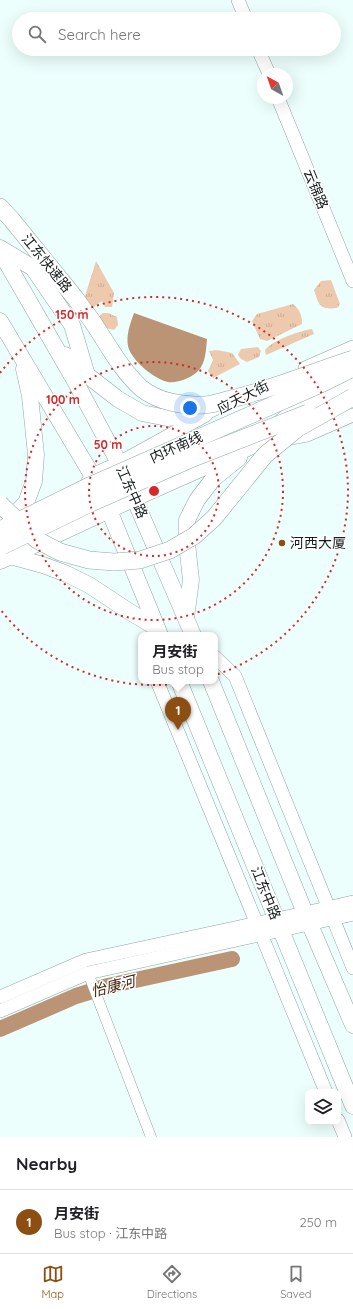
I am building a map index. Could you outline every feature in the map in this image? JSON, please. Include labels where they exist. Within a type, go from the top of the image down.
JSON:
[{"type":"highway","name":"江东快速路","points":[[0,207],[76,299],[129,375],[141,388],[156,397],[172,402],[206,405],[257,393],[353,359]]},
{"type":"highway","name":"内环南线","points":[[1,528],[88,487],[323,383],[353,368]]},
{"type":"highway","name":"内环南线","points":[[3,555],[91,503],[193,458],[296,418],[353,393]]},
{"type":"highway","points":[[0,504],[37,540],[60,552],[88,560],[114,562],[140,560],[170,550],[194,536],[214,518],[265,455],[298,428],[353,397]]},
{"type":"main road","points":[[0,248],[33,268],[72,325],[87,375]]},
{"type":"main road","name":"江东中路","points":[[0,251],[55,346],[119,463],[192,632]]},
{"type":"main road","name":"江东中路","points":[[0,321],[92,475],[109,510],[159,632]]},
{"type":"main road","points":[[55,346],[87,375],[118,399],[142,414],[167,418],[198,415],[252,391]]},
{"type":"main road","points":[[1,528],[26,503],[34,481],[36,455],[30,396],[21,356]]},
{"type":"main road","name":"应天大街","points":[[1,528],[80,495],[99,490],[353,376]]},
{"type":"main road","points":[[186,619],[191,580],[187,544],[187,520],[197,500],[214,479],[298,408],[353,384]]},
{"type":"main road","points":[[3,555],[109,510],[252,446]]},
{"type":"main road","points":[[3,555],[43,564],[67,574],[89,585],[159,632]]},
{"type":"main road","name":"江东中路","points":[[180,684],[353,1106]]},
{"type":"main road","name":"江东中路","points":[[212,684],[307,919],[353,1025]]},
{"type":"street","points":[[238,0],[243,12]]},
{"type":"street","points":[[261,56],[266,68]]},
{"type":"street","name":"云锦路","points":[[280,104],[353,281]]},
{"type":"street","name":"应天大街","points":[[92,475],[119,463],[252,391],[353,347]]},
{"type":"street","points":[[252,446],[307,435],[353,415]]},
{"type":"street","points":[[80,495],[92,475]]},
{"type":"street","points":[[218,659],[235,676],[353,968]]},
{"type":"street","name":"江东中路","points":[[158,684],[260,928],[325,1089]]},
{"type":"street","points":[[0,996],[86,960],[307,919],[330,913],[353,902]]},
{"type":"street","points":[[330,913],[353,914]]},
{"type":"street","points":[[0,1011],[88,973],[260,928]]},
{"type":"street","points":[[88,973],[151,1137]]},
{"type":"street","points":[[340,1125],[345,1137]]},
{"type":"green space","points":[[96,261],[114,293],[112,307],[105,307],[102,301],[86,312],[81,309]]},
{"type":"green space","points":[[331,280],[340,304],[337,308],[323,307],[319,303],[314,290],[321,281]]},
{"type":"green space","points":[[293,304],[300,313],[302,324],[267,341],[260,339],[252,321],[257,314]]},
{"type":"green space","points":[[103,313],[108,313],[117,317],[118,325],[114,330],[106,328],[98,317]]},
{"type":"green space","points":[[312,329],[314,334],[266,355],[265,350],[280,339]]},
{"type":"green space","points":[[258,347],[261,351],[259,357],[247,362],[241,359],[238,355],[241,349]]},
{"type":"green space","points":[[217,350],[232,353],[240,364],[213,378],[208,371],[213,360],[209,351]]},
{"type":"shaded area","points":[[134,313],[207,339],[206,351],[201,368],[192,376],[175,382],[162,380],[150,373],[138,363],[128,346],[128,334]]},
{"type":"waterway","name":"怡康河","points":[[0,1029],[76,996],[108,986],[232,959]]},
{"type":"place","name":"河西大厦","points":[[282,543]]},
{"type":"place","name":"月安街","points":[[178,730]]}]
